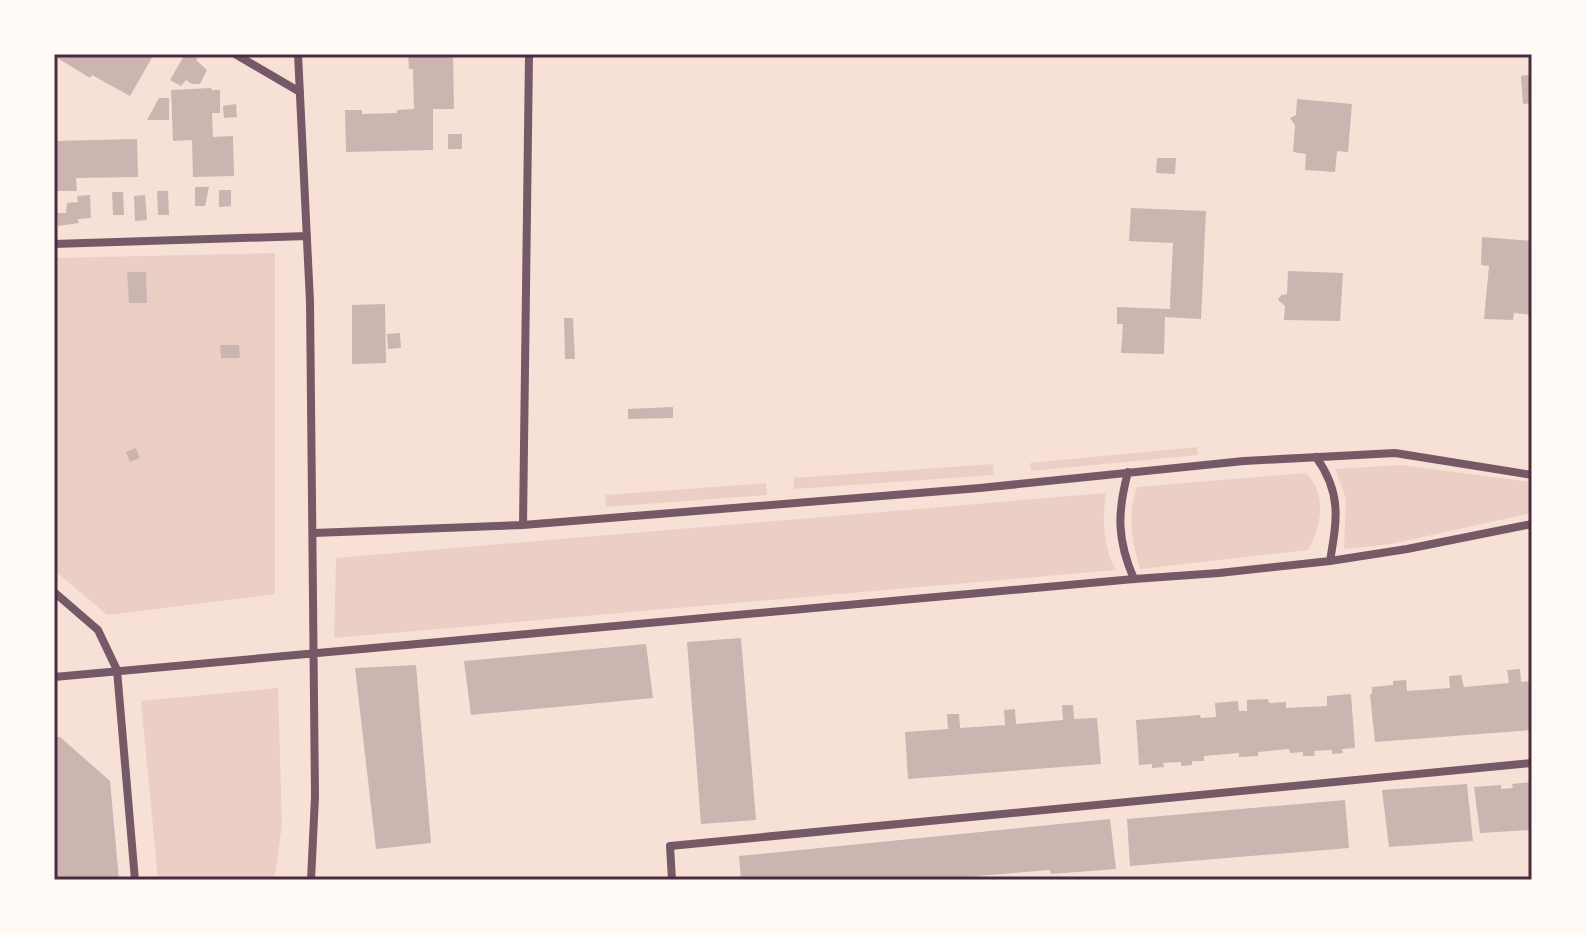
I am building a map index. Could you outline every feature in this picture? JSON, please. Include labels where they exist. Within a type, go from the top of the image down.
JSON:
[{"type":"street","points":[[235,54],[300,92]]},
{"type":"street","points":[[298,54],[307,236],[314,533],[315,797],[311,880]]},
{"type":"street","points":[[523,525],[529,54]]},
{"type":"street","points":[[54,244],[307,236]]},
{"type":"street","points":[[314,533],[523,525],[980,488],[1128,472],[1395,453],[1532,475]]},
{"type":"street","points":[[1316,457],[1327,472],[1335,495],[1337,522],[1330,561]]},
{"type":"street","points":[[1128,472],[1120,509],[1120,526],[1123,553],[1134,579]]},
{"type":"street","points":[[54,677],[1219,573],[1407,549],[1532,524]]},
{"type":"street","points":[[54,592],[98,630],[117,670],[135,880]]},
{"type":"street","points":[[672,880],[670,846],[1532,763]]},
{"type":"shaded area","points":[[275,253],[275,594],[107,615],[54,570],[54,258]]},
{"type":"shaded area","points":[[1197,447],[1198,455],[1031,471],[1030,463]]},
{"type":"shaded area","points":[[993,464],[994,475],[794,489],[794,478]]},
{"type":"shaded area","points":[[1401,465],[1532,482],[1532,513],[1391,544],[1344,549],[1346,499],[1335,469]]},
{"type":"shaded area","points":[[1306,473],[1313,481],[1320,501],[1319,521],[1308,550],[1140,569],[1132,528],[1132,507],[1137,487]]},
{"type":"shaded area","points":[[766,483],[767,495],[606,507],[605,495]]},
{"type":"shaded area","points":[[1106,493],[1105,533],[1108,552],[1116,570],[334,638],[336,558]]},
{"type":"shaded area","points":[[278,688],[282,825],[274,880],[158,880],[141,701]]},
{"type":"building","points":[[54,54],[153,56],[130,96],[92,75],[90,78]]},
{"type":"building","points":[[185,54],[198,58],[196,60],[207,70],[200,84],[186,80],[181,86],[170,80]]},
{"type":"building","points":[[408,54],[453,54],[454,109],[433,109],[433,150],[346,152],[345,110],[362,110],[362,114],[414,109],[413,69],[409,69]]},
{"type":"building","points":[[1532,74],[1532,103],[1523,104],[1521,76]]},
{"type":"building","points":[[171,90],[220,90],[220,113],[212,113],[213,137],[233,136],[234,176],[193,177],[192,140],[173,141]]},
{"type":"building","points":[[159,98],[169,98],[169,120],[147,120]]},
{"type":"building","points":[[1297,99],[1352,104],[1348,152],[1337,151],[1335,172],[1305,170],[1306,154],[1293,152],[1295,125],[1290,118],[1296,115]]},
{"type":"building","points":[[236,104],[237,117],[224,118],[223,106]]},
{"type":"building","points":[[448,134],[462,134],[462,149],[448,149]]},
{"type":"building","points":[[137,139],[138,177],[76,178],[77,191],[54,191],[54,141]]},
{"type":"building","points":[[1157,158],[1176,158],[1175,174],[1156,173]]},
{"type":"building","points":[[195,187],[209,187],[205,206],[195,206]]},
{"type":"building","points":[[219,190],[231,190],[231,206],[219,207]]},
{"type":"building","points":[[157,191],[168,191],[169,215],[158,215]]},
{"type":"building","points":[[112,192],[123,192],[124,215],[113,215]]},
{"type":"building","points":[[90,195],[91,218],[58,226],[57,213],[66,213],[67,203],[78,202],[77,196]]},
{"type":"building","points":[[145,195],[147,220],[135,221],[134,196]]},
{"type":"building","points":[[1131,208],[1206,211],[1201,319],[1165,317],[1164,354],[1121,353],[1123,324],[1117,324],[1117,307],[1170,309],[1173,243],[1129,241]]},
{"type":"building","points":[[1482,237],[1532,241],[1532,315],[1514,313],[1513,320],[1484,319],[1489,266],[1481,265]]},
{"type":"building","points":[[1288,271],[1343,273],[1340,321],[1284,320],[1285,306],[1278,300],[1281,295],[1287,294]]},
{"type":"building","points":[[127,272],[146,272],[147,303],[129,303]]},
{"type":"building","points":[[385,304],[386,363],[352,364],[352,305]]},
{"type":"building","points":[[564,318],[573,318],[575,359],[565,359]]},
{"type":"building","points":[[400,333],[401,348],[388,349],[387,334]]},
{"type":"building","points":[[220,345],[239,345],[240,358],[221,358]]},
{"type":"building","points":[[673,407],[673,418],[628,419],[628,409]]},
{"type":"building","points":[[136,448],[140,458],[130,462],[126,452]]},
{"type":"building","points":[[741,638],[756,820],[701,824],[687,642]]},
{"type":"building","points":[[646,644],[653,698],[471,715],[464,661]]},
{"type":"building","points":[[416,665],[431,843],[376,849],[355,668]]},
{"type":"building","points":[[1520,669],[1521,682],[1532,681],[1532,730],[1375,742],[1372,687],[1406,680],[1407,691],[1450,688],[1449,676],[1461,675],[1464,687],[1509,683],[1507,670]]},
{"type":"building","points":[[1351,694],[1355,748],[1342,749],[1343,753],[1314,751],[1315,756],[1303,756],[1303,752],[1290,753],[1289,749],[1258,752],[1258,756],[1239,757],[1239,753],[1204,756],[1204,761],[1192,761],[1192,765],[1163,763],[1164,767],[1152,768],[1152,764],[1139,765],[1136,720],[1200,715],[1201,718],[1216,717],[1215,703],[1238,701],[1239,711],[1247,711],[1247,700],[1286,702],[1286,708],[1327,706],[1327,696]]},
{"type":"building","points":[[1062,705],[1073,705],[1074,719],[1097,718],[1101,764],[908,779],[905,732],[948,729],[947,714],[959,714],[960,728],[1005,725],[1004,710],[1015,709],[1016,724],[1063,720]]},
{"type":"building","points":[[54,737],[60,737],[110,781],[119,880],[54,880]]},
{"type":"building","points":[[1532,782],[1532,830],[1480,833],[1474,787],[1501,785],[1501,789],[1513,788],[1512,784]]},
{"type":"building","points":[[1467,784],[1473,841],[1389,847],[1382,790]]},
{"type":"building","points":[[1345,800],[1349,848],[1130,866],[1127,819]]},
{"type":"building","points":[[1110,819],[1116,869],[1051,874],[1050,870],[929,880],[741,880],[739,856]]}]
